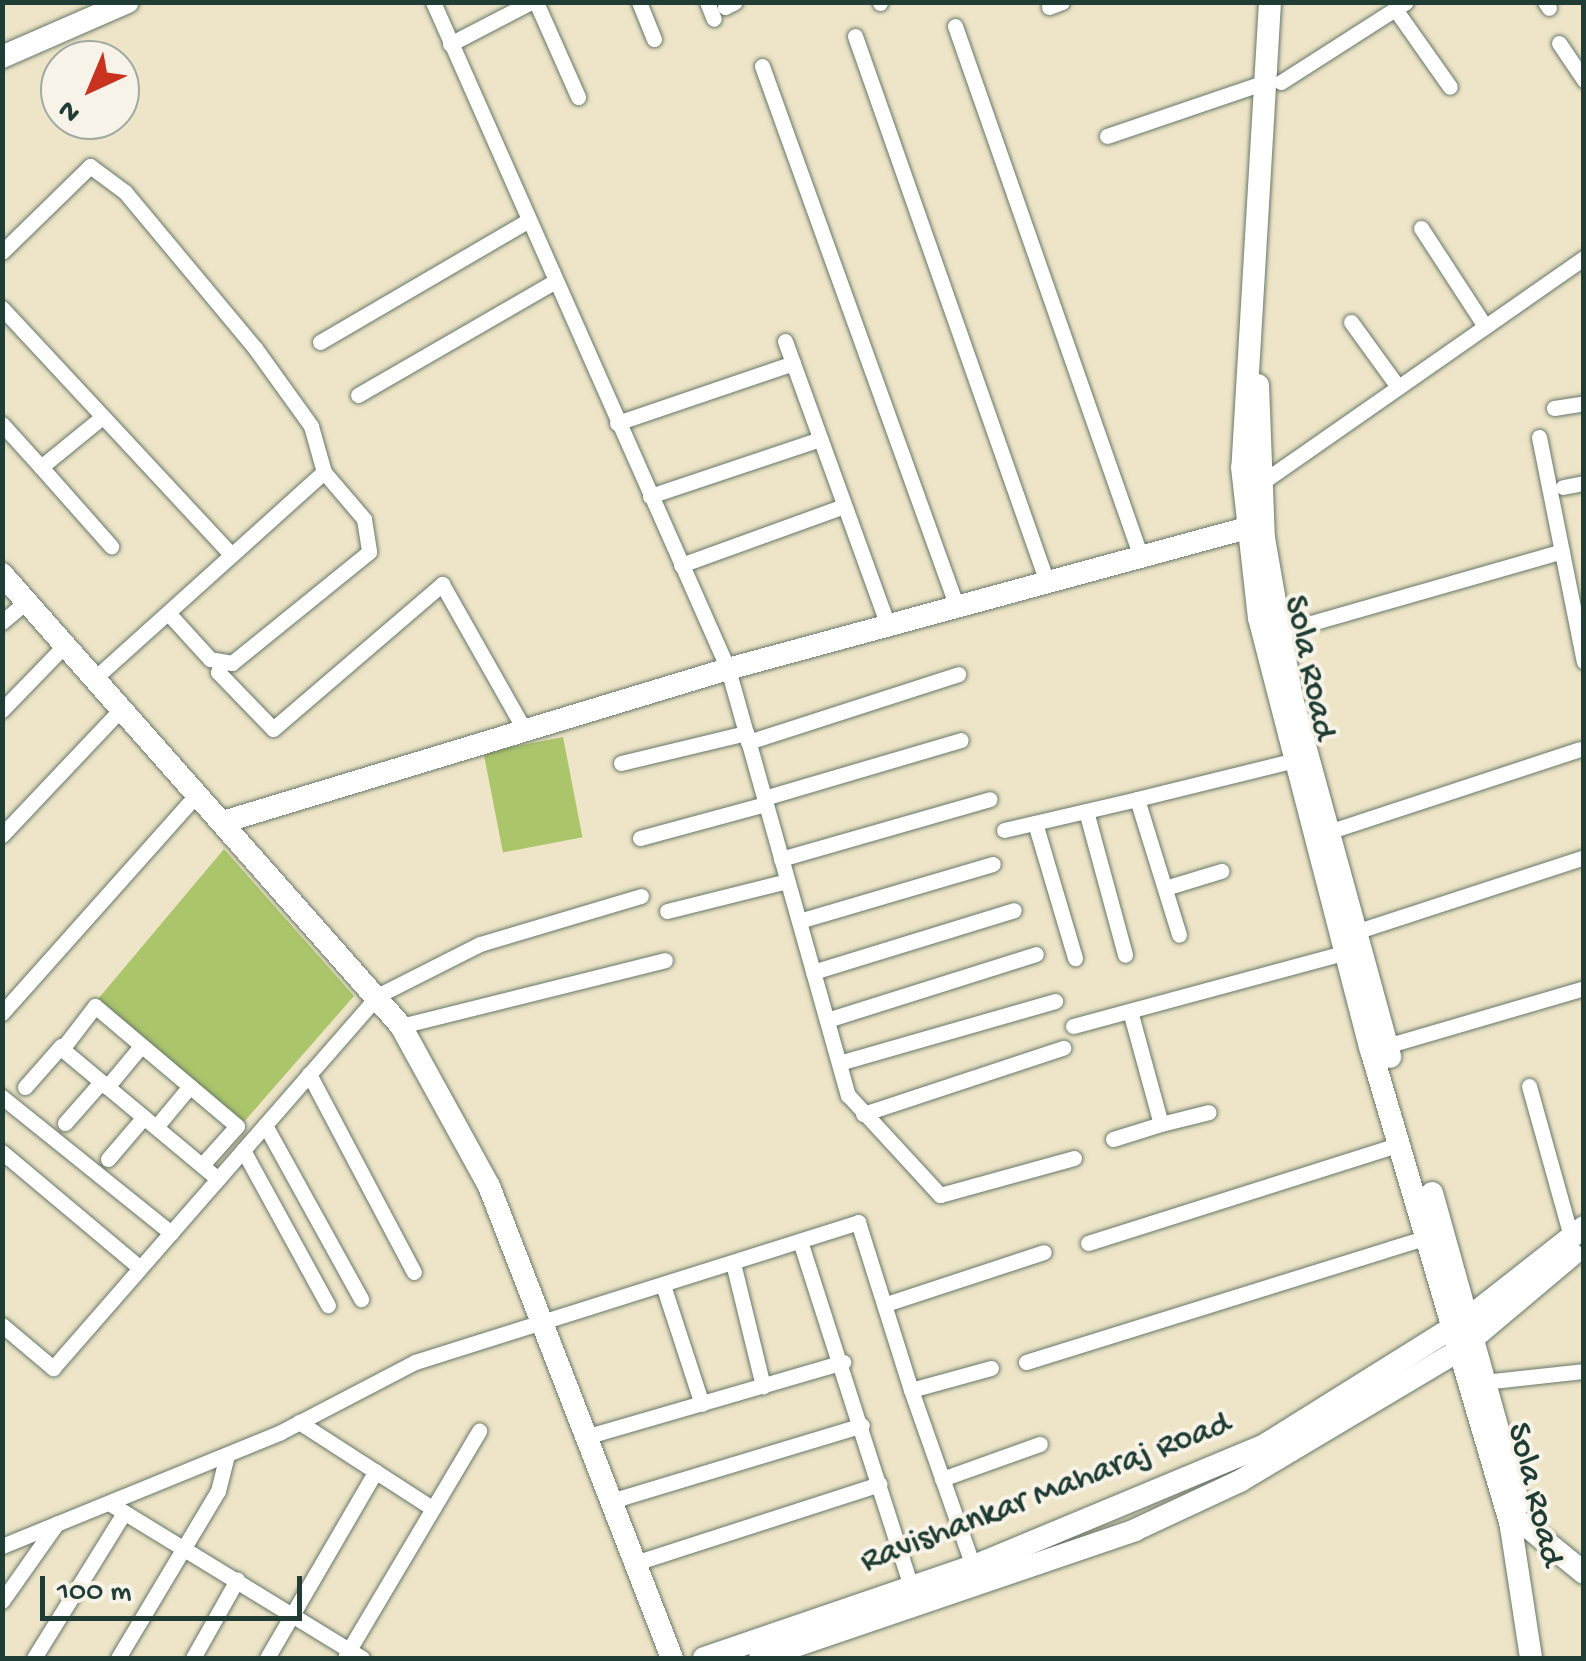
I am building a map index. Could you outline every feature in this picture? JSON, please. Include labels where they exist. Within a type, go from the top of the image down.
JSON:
[{"type":"main road","points":[[2,56],[128,2]]},
{"type":"main road","name":"Sola Road","points":[[1270,2],[1274,82],[1257,356],[1262,483],[1255,526],[1328,832],[1350,942],[1401,1144],[1428,1237],[1462,1334],[1484,1382],[1544,1658]]},
{"type":"main road","name":"Sola Road","points":[[1285,2],[1244,366],[1255,526],[1292,761],[1386,1046],[1519,1535],[1531,1658]]},
{"type":"main road","points":[[223,822],[728,669],[1255,526]]},
{"type":"main road","points":[[2,574],[401,1026],[482,1169],[672,1658]]},
{"type":"main road","points":[[1462,1334],[1579,1236]]},
{"type":"main road","name":"Ravishankar Maharaj Road","points":[[704,1658],[973,1566],[1263,1446],[1462,1334]]},
{"type":"main road","name":"Ravishankar Maharaj Road","points":[[760,1658],[1135,1530],[1240,1481],[1462,1334]]},
{"type":"main road","points":[[1519,1535],[1584,1573]]},
{"type":"main road","points":[[1519,1535],[1584,1588]]},
{"type":"street","points":[[434,2],[527,222],[728,669],[838,1062],[863,1114],[940,1195],[1074,1158]]},
{"type":"street","points":[[450,44],[533,2],[578,97]]},
{"type":"street","points":[[638,2],[654,40]]},
{"type":"street","points":[[707,2],[724,9]]},
{"type":"street","points":[[1107,136],[1274,82],[1401,6],[1450,87]]},
{"type":"street","points":[[955,26],[1142,556]]},
{"type":"street","points":[[855,36],[1047,582]]},
{"type":"street","points":[[1559,43],[1584,80]]},
{"type":"street","points":[[762,66],[956,607]]},
{"type":"street","points":[[2,252],[90,166],[125,192],[255,348],[311,426],[324,472],[364,520],[369,552],[222,663],[218,672],[273,729],[442,584],[525,730]]},
{"type":"street","points":[[320,342],[527,222]]},
{"type":"street","points":[[1421,228],[1485,326]]},
{"type":"street","points":[[1262,483],[1584,258]]},
{"type":"street","points":[[358,395],[554,282]]},
{"type":"street","points":[[2,308],[228,551]]},
{"type":"street","points":[[1351,322],[1398,387]]},
{"type":"street","points":[[785,341],[888,626]]},
{"type":"street","points":[[617,423],[793,363]]},
{"type":"street","points":[[1554,408],[1584,402]]},
{"type":"street","points":[[41,467],[101,418]]},
{"type":"street","points":[[2,424],[111,546]]},
{"type":"street","points":[[1540,436],[1584,662]]},
{"type":"street","points":[[650,496],[820,439]]},
{"type":"street","points":[[95,678],[169,614],[228,551],[324,472]]},
{"type":"street","points":[[1563,487],[1584,484]]},
{"type":"street","points":[[681,565],[844,506]]},
{"type":"street","points":[[1280,632],[1562,551]]},
{"type":"street","points":[[2,622],[27,601]]},
{"type":"street","points":[[169,614],[222,663]]},
{"type":"street","points":[[2,710],[66,644]]},
{"type":"street","points":[[620,763],[747,737],[958,674]]},
{"type":"street","points":[[2,834],[122,708]]},
{"type":"street","points":[[640,838],[962,740]]},
{"type":"street","points":[[1328,832],[1580,749]]},
{"type":"street","points":[[1004,830],[1292,761]]},
{"type":"street","points":[[2,1013],[198,793]]},
{"type":"street","points":[[1138,799],[1180,936]]},
{"type":"street","points":[[781,859],[990,800]]},
{"type":"street","points":[[1086,811],[1126,955]]},
{"type":"street","points":[[1035,823],[1076,958]]},
{"type":"street","points":[[1073,1026],[1350,942],[1584,857]]},
{"type":"street","points":[[798,921],[992,864]]},
{"type":"street","points":[[1165,888],[1221,871]]},
{"type":"street","points":[[666,910],[787,882]]},
{"type":"street","points":[[2,1325],[53,1368],[377,996],[480,944],[640,896]]},
{"type":"street","points":[[813,972],[1014,910]]},
{"type":"street","points":[[826,1020],[1036,954]]},
{"type":"street","points":[[401,1026],[665,960]]},
{"type":"street","points":[[1386,1046],[1584,988]]},
{"type":"street","points":[[838,1062],[1055,1001]]},
{"type":"street","points":[[25,1087],[94,1006],[237,1126],[202,1166]]},
{"type":"street","points":[[1130,1010],[1162,1124]]},
{"type":"street","points":[[61,1046],[218,1179]]},
{"type":"street","points":[[65,1123],[142,1046]]},
{"type":"street","points":[[863,1114],[1064,1048]]},
{"type":"street","points":[[309,1074],[414,1272]]},
{"type":"street","points":[[108,1159],[190,1086]]},
{"type":"street","points":[[1529,1086],[1579,1236]]},
{"type":"street","points":[[2,1097],[171,1233]]},
{"type":"street","points":[[1113,1139],[1209,1112]]},
{"type":"street","points":[[265,1125],[361,1299]]},
{"type":"street","points":[[1088,1243],[1401,1144]]},
{"type":"street","points":[[243,1150],[328,1305]]},
{"type":"street","points":[[2,1152],[140,1268]]},
{"type":"street","points":[[276,1210],[304,1195]]},
{"type":"street","points":[[2,1546],[228,1455],[415,1362],[858,1222],[973,1566]]},
{"type":"street","points":[[1026,1362],[1428,1237]]},
{"type":"street","points":[[800,1241],[842,1362],[911,1587]]},
{"type":"street","points":[[886,1304],[1044,1252]]},
{"type":"street","points":[[733,1262],[763,1386]]},
{"type":"street","points":[[663,1285],[702,1404]]},
{"type":"street","points":[[586,1437],[842,1362]]},
{"type":"street","points":[[911,1390],[991,1368]]},
{"type":"street","points":[[1484,1382],[1560,1376],[1584,1370]]},
{"type":"street","points":[[1560,1376],[1584,1380]]},
{"type":"street","points":[[299,1422],[429,1506]]},
{"type":"street","points":[[610,1501],[862,1426]]},
{"type":"street","points":[[109,1502],[352,1655],[429,1506],[480,1430]]},
{"type":"street","points":[[942,1479],[1040,1444]]},
{"type":"street","points":[[118,1658],[184,1549],[228,1455]]},
{"type":"street","points":[[267,1658],[376,1471]]},
{"type":"street","points":[[635,1563],[880,1484]]},
{"type":"street","points":[[34,1658],[124,1513]]},
{"type":"street","points":[[2,1602],[56,1523]]},
{"type":"street","points":[[193,1658],[238,1580]]},
{"type":"green space","points":[[563,737],[582,837],[503,853],[483,752]]},
{"type":"green space","points":[[224,849],[354,996],[242,1124],[98,999]]}]
